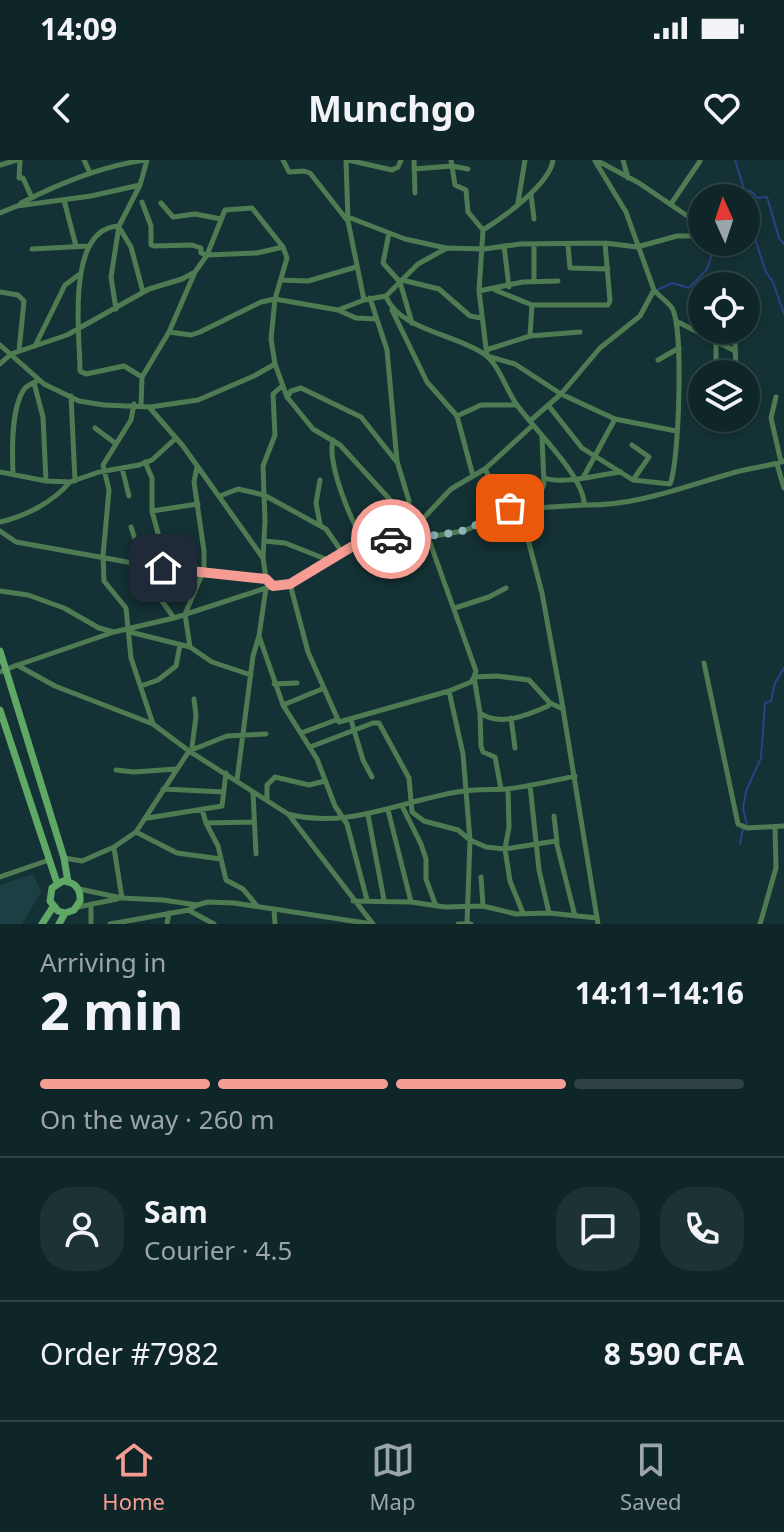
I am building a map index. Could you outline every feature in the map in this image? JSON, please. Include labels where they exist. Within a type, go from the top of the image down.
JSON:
[{"type":"main road","points":[[0,651],[3,671],[64,858],[68,882]]},
{"type":"main road","points":[[0,710],[57,883]]},
{"type":"main road","points":[[57,883],[68,882],[79,889],[80,901],[78,907],[65,913],[59,924]]},
{"type":"main road","points":[[42,924],[53,907],[50,894],[57,883]]},
{"type":"main road","points":[[53,907],[65,913]]},
{"type":"street","points":[[0,165],[18,160],[19,178],[23,178],[32,198]]},
{"type":"street","points":[[84,160],[90,173]]},
{"type":"street","points":[[0,213],[90,173],[126,162],[146,160],[140,185],[119,226],[111,277],[116,309]]},
{"type":"street","points":[[283,160],[289,172],[310,173],[348,219],[447,248],[605,243],[637,247],[677,236],[697,236],[696,223],[671,204],[595,160]]},
{"type":"street","points":[[401,160],[398,167],[392,170],[347,160],[348,219],[356,267],[376,319],[388,363],[397,461],[409,501],[406,518]]},
{"type":"street","points":[[414,160],[415,193]]},
{"type":"street","points":[[518,204],[525,160]]},
{"type":"street","points":[[483,230],[531,193],[549,175],[553,160]]},
{"type":"street","points":[[548,405],[574,441],[633,480],[670,484],[676,457],[679,348],[672,308],[654,290],[626,212],[595,160]]},
{"type":"street","points":[[623,160],[628,178]]},
{"type":"street","points":[[671,204],[700,161]]},
{"type":"street","points":[[414,169],[452,163],[468,169]]},
{"type":"street","points":[[452,163],[455,185],[466,190],[468,212],[483,230],[479,291],[487,353],[516,405],[574,479],[584,495],[584,505]]},
{"type":"street","points":[[17,206],[140,185]]},
{"type":"street","points":[[531,193],[534,219]]},
{"type":"street","points":[[64,200],[76,246]]},
{"type":"street","points":[[142,202],[151,226],[151,245],[198,246],[201,253],[207,255],[257,253],[283,247]]},
{"type":"street","points":[[161,203],[173,217],[195,214],[221,219]]},
{"type":"street","points":[[153,724],[131,658],[130,630],[123,603],[104,581],[109,490],[103,465],[141,406],[142,377],[169,332],[195,272],[207,255],[225,210],[252,208],[283,247],[287,262],[275,299],[271,339],[275,364],[287,397],[313,429],[333,440],[415,527],[417,536]]},
{"type":"street","points":[[119,226],[103,230],[89,246],[80,274],[80,371],[124,366],[142,377]]},
{"type":"street","points":[[119,226],[131,247],[143,293]]},
{"type":"street","points":[[389,233],[383,263],[401,281],[412,323]]},
{"type":"street","points":[[495,290],[532,305],[608,305],[605,243]]},
{"type":"street","points":[[534,244],[534,281]]},
{"type":"street","points":[[568,245],[570,268],[608,269]]},
{"type":"street","points":[[32,249],[89,246]]},
{"type":"street","points":[[504,246],[509,287]]},
{"type":"street","points":[[338,310],[367,299],[386,296],[418,264],[447,248]]},
{"type":"street","points":[[281,280],[308,281],[356,267]]},
{"type":"street","points":[[0,364],[11,354],[80,328],[143,293],[195,272]]},
{"type":"street","points":[[34,347],[65,285],[80,274]]},
{"type":"street","points":[[401,281],[439,289],[470,316],[481,318]]},
{"type":"street","points":[[479,291],[534,281],[558,281]]},
{"type":"street","points":[[415,527],[451,489],[485,469],[561,394],[600,348],[643,313],[654,290]]},
{"type":"street","points":[[0,292],[18,295],[24,301],[19,351]]},
{"type":"street","points":[[386,296],[427,382],[457,416],[473,476]]},
{"type":"street","points":[[169,332],[191,335],[261,302],[275,299],[338,310],[356,318],[376,319]]},
{"type":"street","points":[[530,336],[532,305]]},
{"type":"street","points":[[392,309],[412,323],[515,364],[561,394],[615,419],[676,431]]},
{"type":"street","points":[[675,321],[688,328]]},
{"type":"street","points":[[487,353],[530,336],[580,332]]},
{"type":"street","points":[[719,344],[735,351]]},
{"type":"street","points":[[735,360],[737,344]]},
{"type":"street","points":[[0,345],[36,382],[90,404],[141,406],[198,400],[275,364]]},
{"type":"street","points":[[658,360],[679,348]]},
{"type":"street","points":[[13,473],[13,433],[23,390],[36,382]]},
{"type":"street","points":[[36,382],[43,417],[46,481]]},
{"type":"street","points":[[237,780],[253,656],[270,587],[263,558],[263,466],[277,425],[272,397],[275,390],[282,386]]},
{"type":"street","points":[[287,397],[291,391],[301,388],[361,417],[397,461]]},
{"type":"street","points":[[71,396],[72,482]]},
{"type":"street","points":[[776,397],[771,418],[784,488]]},
{"type":"street","points":[[457,416],[481,405],[516,405]]},
{"type":"street","points":[[141,406],[176,438],[263,558]]},
{"type":"street","points":[[584,476],[615,419]]},
{"type":"street","points":[[95,428],[115,443]]},
{"type":"street","points":[[534,508],[545,478],[542,437]]},
{"type":"street","points":[[0,472],[46,481],[72,482],[145,462],[176,438]]},
{"type":"street","points":[[333,440],[330,451],[335,471],[358,532],[365,542]]},
{"type":"street","points":[[632,445],[649,457],[633,480]]},
{"type":"street","points":[[145,462],[152,478],[152,511],[163,552],[163,568]]},
{"type":"street","points":[[3,671],[114,632],[290,584],[342,552],[365,542],[428,537],[471,528],[489,512],[505,508],[649,499],[732,473],[781,462]]},
{"type":"street","points":[[190,647],[185,614],[204,570],[194,476],[197,466]]},
{"type":"street","points":[[122,468],[129,496]]},
{"type":"street","points":[[485,469],[505,508]]},
{"type":"street","points":[[545,478],[555,482],[621,472]]},
{"type":"street","points":[[320,480],[316,503],[320,525]]},
{"type":"street","points":[[0,522],[35,508],[72,482]]},
{"type":"street","points":[[220,496],[238,489],[264,495],[326,529],[342,552]]},
{"type":"street","points":[[152,511],[198,504]]},
{"type":"street","points":[[353,901],[483,906],[598,921],[542,593],[525,528],[525,509]]},
{"type":"street","points":[[131,527],[142,565],[154,590],[174,618]]},
{"type":"street","points":[[497,530],[525,528]]},
{"type":"street","points":[[0,531],[16,542],[142,565],[266,579]]},
{"type":"street","points":[[301,733],[471,682],[476,671],[428,537]]},
{"type":"street","points":[[264,541],[285,543],[329,560]]},
{"type":"street","points":[[290,584],[308,652],[336,720]]},
{"type":"street","points":[[455,608],[506,588]]},
{"type":"street","points":[[0,591],[64,608],[99,628],[114,632]]},
{"type":"street","points":[[130,630],[147,638],[190,647],[212,662],[251,675]]},
{"type":"street","points":[[259,636],[283,705],[310,747],[335,806],[344,818],[367,900]]},
{"type":"street","points":[[141,686],[158,680],[176,666],[180,644]]},
{"type":"street","points":[[704,663],[738,824],[747,828],[784,826]]},
{"type":"street","points":[[17,665],[55,686],[153,724],[189,751],[288,814],[373,924]]},
{"type":"street","points":[[474,677],[529,680],[550,703],[563,709]]},
{"type":"street","points":[[474,677],[481,746],[483,752],[495,757],[504,789],[509,827],[505,849],[510,881],[523,913]]},
{"type":"street","points":[[274,684],[297,683]]},
{"type":"street","points":[[283,705],[322,689]]},
{"type":"street","points":[[449,691],[463,754],[470,840],[466,907],[468,924],[458,924]]},
{"type":"street","points":[[64,858],[82,861],[114,847],[136,832],[194,745],[194,699]]},
{"type":"street","points":[[480,713],[497,720],[511,718],[533,713],[550,703]]},
{"type":"street","points":[[511,718],[515,748]]},
{"type":"street","points":[[351,720],[363,760],[372,777]]},
{"type":"street","points":[[310,747],[379,723],[406,771],[411,789],[410,803],[416,817],[458,830],[486,847],[505,849],[557,843]]},
{"type":"street","points":[[189,751],[242,734],[266,734]]},
{"type":"street","points":[[116,770],[177,769]]},
{"type":"street","points":[[147,818],[222,806],[226,773]]},
{"type":"street","points":[[288,814],[312,819],[368,815],[465,791],[504,789],[575,776]]},
{"type":"street","points":[[267,800],[267,785],[275,777],[309,785],[325,781]]},
{"type":"street","points":[[530,785],[539,870],[549,913]]},
{"type":"street","points":[[163,789],[224,792]]},
{"type":"street","points":[[253,791],[256,854]]},
{"type":"street","points":[[402,806],[421,844],[426,859],[426,879],[436,906]]},
{"type":"street","points":[[202,809],[218,846],[227,882],[243,889],[258,907]]},
{"type":"street","points":[[388,810],[411,902]]},
{"type":"street","points":[[368,815],[384,900]]},
{"type":"street","points":[[554,816],[557,843],[575,916]]},
{"type":"street","points":[[206,823],[253,822]]},
{"type":"street","points":[[760,924],[776,868],[775,827]]},
{"type":"street","points":[[136,832],[177,853],[221,859]]},
{"type":"street","points":[[114,847],[122,898]]},
{"type":"street","points":[[0,877],[49,860]]},
{"type":"street","points":[[481,877],[483,906]]},
{"type":"street","points":[[79,889],[122,898],[197,905],[224,902],[373,924]]},
{"type":"street","points":[[78,907],[122,898]]},
{"type":"street","points":[[91,904],[91,924]]},
{"type":"street","points":[[110,924],[189,910],[197,905]]},
{"type":"street","points":[[274,909],[275,924]]},
{"type":"street","points":[[189,910],[214,924]]},
{"type":"street","points":[[167,924],[169,913]]},
{"type":"shaded area","points":[[33,874],[41,892],[22,924],[0,924],[0,885]]},
{"type":"waterway","points":[[735,160],[742,184]]},
{"type":"waterway","points":[[760,198],[767,197],[779,238],[784,244]]},
{"type":"waterway","points":[[760,254],[784,314]]},
{"type":"waterway","points":[[657,290],[672,283],[689,288],[707,269],[712,256]]},
{"type":"waterway","points":[[747,825],[743,808],[746,791],[761,758],[765,703],[771,701],[775,683],[784,668]]},
{"type":"waterway","points":[[740,844],[743,829]]},
{"type":"way so far","points":[[391,539],[463,531],[489,512],[510,508]]},
{"type":"route","points":[[163,568],[266,579],[273,586],[290,584],[353,546],[391,539]]}]
